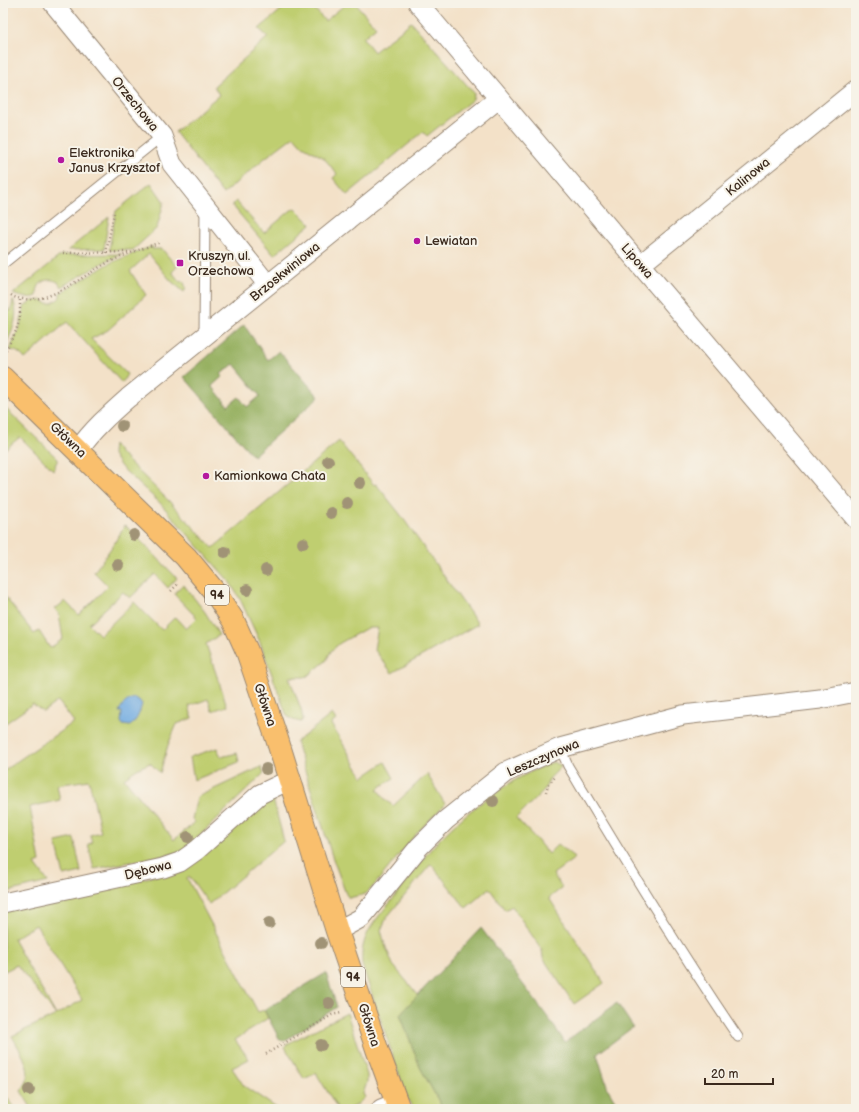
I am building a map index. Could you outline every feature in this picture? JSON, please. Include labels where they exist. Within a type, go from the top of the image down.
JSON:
[{"type":"main road","name":"Główna","points":[[6,385],[78,450],[186,557],[214,591],[229,614],[247,651],[292,782],[338,931],[377,1049],[392,1107]]},
{"type":"street","name":"Orzechowa","points":[[52,3],[162,136],[172,164],[268,285]]},
{"type":"street","name":"Lipowa","points":[[418,3],[856,519]]},
{"type":"street","name":"Kalinowa","points":[[640,265],[856,90]]},
{"type":"street","name":"Brzoskwiniowa","points":[[78,450],[100,425],[128,398],[498,99]]},
{"type":"street","name":"Leszczynowa","points":[[338,931],[361,918],[419,847],[446,820],[506,772],[560,748],[683,715],[820,699],[856,692]]},
{"type":"street","name":"Dębowa","points":[[3,903],[162,868],[180,862],[197,850],[260,794],[279,784],[292,782]]},
{"type":"lane","points":[[3,264],[162,136]]},
{"type":"lane","points":[[204,337],[205,205]]},
{"type":"lane","points":[[560,748],[568,766],[646,894],[702,985],[738,1038]]},
{"type":"path","points":[[106,252],[114,212]]},
{"type":"path","points":[[11,295],[14,298],[30,300],[42,298],[58,291],[109,262],[161,242]]},
{"type":"path","points":[[64,253],[134,252]]},
{"type":"path","points":[[6,350],[16,331],[20,318],[20,298]]},
{"type":"path","points":[[171,591],[179,583]]},
{"type":"path","points":[[266,1054],[332,1015],[343,1012]]},
{"type":"green space","points":[[289,3],[310,3],[325,21],[347,3],[355,3],[376,27],[363,38],[374,52],[411,22],[474,93],[473,99],[427,136],[423,132],[347,195],[333,178],[337,174],[324,158],[303,146],[294,136],[265,158],[223,194],[175,132],[219,95],[214,86],[268,37],[259,29]]},
{"type":"green space","points":[[151,183],[164,202],[157,228],[133,250],[109,250],[116,211]]},
{"type":"green space","points":[[236,201],[264,233],[295,208],[311,224],[274,255],[232,205]]},
{"type":"green space","points":[[109,217],[104,249],[68,250]]},
{"type":"green space","points":[[153,246],[152,249],[162,249],[177,267],[172,272],[180,282],[183,281],[185,289],[184,292],[171,281],[149,254],[130,271],[146,295],[108,330],[91,339],[127,374],[122,383],[67,322],[25,359],[22,355],[10,350],[20,326],[24,307],[32,301],[44,300],[46,303],[53,302],[60,297],[60,293],[110,263]]},
{"type":"green space","points":[[122,254],[108,260],[61,287],[58,282],[54,280],[46,280],[38,287],[37,296],[25,297],[13,294],[61,255]]},
{"type":"green space","points":[[13,300],[16,312],[13,329],[6,345],[3,344],[3,307],[11,311]]},
{"type":"green space","points":[[244,325],[268,360],[279,351],[319,397],[253,456],[184,377]],"holes":[[[234,364],[260,396],[247,407],[239,397],[228,406],[212,386],[223,376],[221,374]]]},
{"type":"green space","points":[[3,406],[58,459],[53,470],[20,437],[3,451]]},
{"type":"green space","points":[[339,441],[374,485],[376,484],[400,514],[478,624],[392,673],[374,649],[378,628],[367,628],[340,643],[331,651],[326,661],[306,677],[289,677],[301,709],[303,719],[301,722],[293,720],[287,716],[260,642],[240,599],[229,581],[160,503],[121,467],[112,453],[113,444],[119,452],[171,503],[213,548]]},
{"type":"green space","points":[[125,525],[177,578],[168,588],[155,574],[130,598],[123,592],[89,624],[100,635],[134,602],[162,630],[175,617],[186,629],[197,618],[174,594],[183,584],[205,612],[219,635],[206,644],[227,706],[212,711],[208,699],[189,706],[192,718],[177,724],[168,745],[160,773],[150,763],[137,769],[124,778],[174,840],[195,822],[192,819],[197,797],[261,767],[264,773],[183,852],[94,869],[88,844],[92,843],[90,835],[101,832],[89,780],[57,785],[60,800],[30,807],[40,862],[35,864],[48,882],[3,893],[3,771],[74,722],[58,701],[43,712],[33,704],[3,725],[3,594],[34,634],[39,631],[50,648],[63,639],[59,614],[55,609],[65,601],[79,615],[108,586],[94,572],[114,544]]},
{"type":"green space","points":[[332,714],[336,720],[331,724],[363,777],[385,762],[394,778],[377,789],[393,806],[427,774],[445,804],[417,833],[372,888],[365,894],[349,898],[346,894],[332,856],[296,742]]},
{"type":"green space","points":[[217,748],[221,757],[237,753],[239,762],[194,780],[190,757]]},
{"type":"green space","points":[[553,762],[561,767],[550,778],[544,790],[516,818],[548,854],[558,844],[575,858],[553,874],[562,888],[549,898],[604,983],[574,1004],[543,958],[542,950],[512,906],[505,910],[489,888],[466,908],[431,864],[387,917],[381,930],[393,965],[418,995],[400,1014],[420,1067],[443,1109],[413,1109],[407,1098],[362,965],[362,954],[367,935],[377,918],[438,841],[491,795],[521,777]]},
{"type":"green space","points":[[273,799],[284,841],[209,904],[189,876],[187,878],[258,1012],[264,1010],[268,1018],[235,1040],[249,1059],[232,1068],[244,1086],[278,1109],[32,1109],[21,1091],[28,1075],[26,1063],[12,1036],[56,1015],[17,965],[3,972],[3,911],[172,872],[263,802]],"holes":[[[36,925],[82,1000],[56,1015],[13,939]]]},
{"type":"green space","points":[[74,838],[81,872],[64,876],[56,842]]},
{"type":"green space","points":[[481,928],[565,1042],[617,1003],[633,1027],[597,1054],[608,1089],[620,1109],[443,1109],[420,1067],[400,1014]]},
{"type":"green space","points":[[326,973],[337,1007],[284,1041],[280,1040],[264,1010]]},
{"type":"green space","points":[[347,1013],[367,1075],[367,1082],[363,1094],[365,1097],[358,1104],[347,1109],[338,1109],[316,1073],[304,1079],[285,1047],[287,1044]]},
{"type":"green space","points":[[3,1092],[16,1109],[3,1109]]},
{"type":"water","points":[[135,698],[142,704],[138,716],[135,722],[130,726],[123,725],[121,722],[122,712],[119,712],[120,709],[127,701]]},
{"type":"place","name":"Elektronika Janus Krzysztof","points":[[61,160]]},
{"type":"place","name":"Lewiatan","points":[[417,241]]},
{"type":"place","name":"Kruszyn ul. Orzechowa","points":[[180,263]]},
{"type":"place","name":"Kamionkowa Chata","points":[[206,476]]}]
